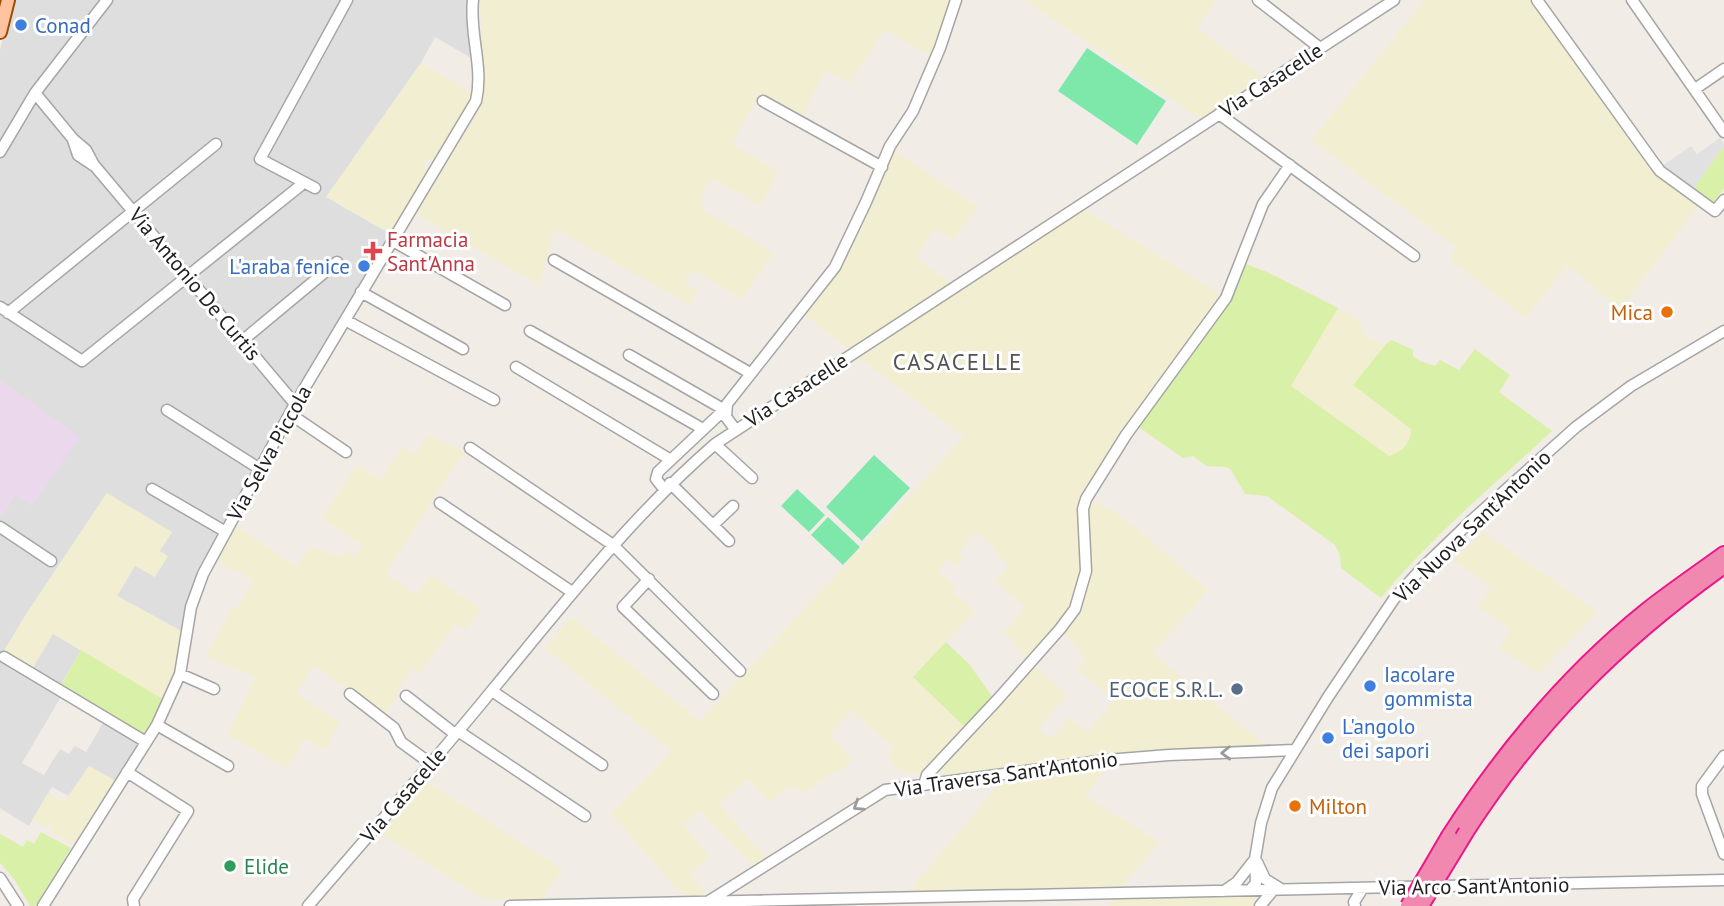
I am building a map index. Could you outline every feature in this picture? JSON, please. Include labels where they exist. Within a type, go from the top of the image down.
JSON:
[{"type":"highway","points":[[1421,906],[1466,832],[1564,687],[1639,617],[1724,554]]},
{"type":"highway","points":[[1408,906],[1449,836],[1503,760],[1632,636],[1724,566]]},
{"type":"main road","points":[[0,32],[8,0]]},
{"type":"street","points":[[0,152],[35,93],[107,0]]},
{"type":"street","points":[[315,188],[260,159],[347,0]]},
{"type":"street","name":"Via Selva Piccola","points":[[44,906],[157,725],[180,674],[194,595],[292,409],[476,101],[479,70],[472,19],[473,0]]},
{"type":"street","points":[[729,541],[656,477],[724,409],[835,267],[890,146],[913,110],[934,64],[956,0]]},
{"type":"street","points":[[1258,0],[1320,48]]},
{"type":"street","name":"Via Casacelle","points":[[308,906],[492,691],[612,545],[667,486],[715,444],[1394,0]]},
{"type":"street","points":[[1537,0],[1660,171],[1715,211],[1724,200]]},
{"type":"street","points":[[1632,0],[1724,132]]},
{"type":"street","points":[[1695,89],[1724,69]]},
{"type":"street","name":"Via Antonio De Curtis","points":[[35,93],[73,139],[86,150],[94,165],[242,341],[292,409],[346,452]]},
{"type":"street","points":[[763,101],[882,167]]},
{"type":"street","points":[[1219,114],[1414,256]]},
{"type":"street","points":[[216,144],[4,310],[82,360],[300,186]]},
{"type":"street","points":[[924,785],[927,775],[999,698],[1060,629],[1074,609],[1086,571],[1083,509],[1086,499],[1126,435],[1226,298],[1263,204],[1290,165]]},
{"type":"street","points":[[393,241],[505,305]]},
{"type":"street","points":[[554,260],[750,373]]},
{"type":"street","points":[[242,341],[337,262]]},
{"type":"street","points":[[361,292],[463,349]]},
{"type":"street","points":[[345,320],[494,400]]},
{"type":"street","points":[[530,331],[704,429]]},
{"type":"street","name":"Via Nuova Sant'Antonio","points":[[1250,890],[1256,883],[1255,859],[1272,788],[1373,628],[1421,569],[1576,427],[1631,386],[1724,331]]},
{"type":"street","points":[[629,355],[724,409],[726,417],[736,429]]},
{"type":"street","points":[[516,367],[671,460]]},
{"type":"street","points":[[167,411],[260,469]]},
{"type":"street","points":[[715,444],[752,478]]},
{"type":"street","points":[[470,448],[612,545],[740,671]]},
{"type":"street","points":[[152,489],[226,532]]},
{"type":"street","points":[[440,503],[572,592]]},
{"type":"street","points":[[713,525],[733,506]]},
{"type":"street","points":[[0,527],[51,561]]},
{"type":"street","points":[[649,579],[623,607],[713,694]]},
{"type":"street","points":[[5,657],[146,742]]},
{"type":"street","points":[[180,674],[214,689]]},
{"type":"street","points":[[492,691],[602,765]]},
{"type":"street","points":[[350,694],[394,728],[401,742],[430,763]]},
{"type":"street","points":[[406,696],[456,733],[585,816]]},
{"type":"street","points":[[157,725],[228,766]]},
{"type":"street","name":"Via Traversa Sant'Antonio","points":[[709,901],[885,790],[1107,760],[1294,750]]},
{"type":"street","points":[[1724,756],[1702,786],[1702,794],[1724,854]]},
{"type":"street","points":[[127,772],[188,811],[133,899],[134,906]]},
{"type":"street","points":[[1224,891],[1237,883],[1255,859],[1265,879],[1277,889],[1260,906]]},
{"type":"street","points":[[0,878],[18,906]]},
{"type":"street","name":"Via Arco Sant'Antonio","points":[[510,906],[1724,880]]},
{"type":"street","points":[[1355,906],[1354,902],[1363,888]]},
{"type":"shaded area","points":[[13,0],[103,0],[77,28],[35,89],[0,148],[0,50]]},
{"type":"shaded area","points":[[112,0],[468,0],[471,58],[435,37],[421,63],[326,197],[389,233],[198,574],[189,596],[183,632],[117,596],[135,565],[155,577],[160,551],[107,493],[2,654],[53,633],[81,650],[60,686],[65,690],[22,763],[44,775],[60,749],[69,754],[75,746],[86,752],[107,716],[145,739],[117,782],[89,766],[69,796],[52,787],[29,826],[0,808],[0,518],[16,494],[32,505],[79,437],[0,381],[0,157],[35,96]]},
{"type":"shaded area","points":[[480,0],[953,0],[934,55],[931,56],[885,30],[849,84],[825,70],[803,115],[760,93],[732,144],[778,172],[761,205],[712,179],[705,186],[702,207],[774,253],[740,298],[693,270],[684,282],[698,291],[690,305],[555,229],[539,285],[416,214],[476,115],[484,95]]},
{"type":"shaded area","points":[[1025,0],[1217,0],[1197,28],[1263,77],[1200,119]]},
{"type":"shaded area","points":[[1425,0],[1531,0],[1654,169],[1699,205],[1620,310],[1567,265],[1526,318],[1449,259],[1457,248],[1311,140]]},
{"type":"shaded area","points":[[421,63],[472,93],[434,161],[427,157],[422,165],[429,170],[389,233],[326,197]]},
{"type":"shaded area","points":[[1720,138],[1724,145],[1693,190],[1662,166],[1691,146],[1697,154]]},
{"type":"shaded area","points":[[892,149],[978,207],[953,240],[935,229],[916,257],[951,283],[849,349],[801,313],[842,261],[864,220],[862,218]]},
{"type":"shaded area","points":[[1084,209],[1220,294],[1086,489],[1081,502],[1082,573],[1074,608],[1032,657],[1028,658],[1004,633],[1025,607],[995,582],[1008,565],[995,553],[989,542],[976,532],[958,553],[964,558],[957,566],[948,560],[938,571],[956,586],[952,592],[975,611],[913,677],[967,729],[927,769],[920,773],[907,773],[900,771],[889,759],[892,746],[851,710],[830,736],[853,759],[839,771],[827,776],[805,793],[789,786],[769,802],[747,779],[719,804],[766,858],[753,866],[699,810],[683,825],[710,856],[690,874],[707,894],[682,895],[611,814],[671,751],[545,648],[572,617],[700,721],[964,437],[858,357]]},
{"type":"shaded area","points":[[1338,308],[1359,320],[1369,338],[1381,344],[1387,343],[1353,385],[1411,429],[1411,437],[1397,454],[1389,456],[1291,386]]},
{"type":"shaded area","points":[[0,381],[80,437],[32,506],[16,494],[0,518]]},
{"type":"shaded area","points":[[428,434],[464,452],[386,573],[416,595],[431,575],[481,609],[466,630],[456,624],[420,673],[413,668],[383,717],[315,666],[296,693],[340,723],[325,750],[305,739],[287,768],[227,735],[255,677],[206,656],[233,607],[237,608],[253,581],[218,560],[237,526],[296,567],[309,547],[337,556],[348,552],[355,557],[362,545],[322,518],[357,465],[380,480],[402,447],[415,455]]},
{"type":"shaded area","points":[[107,493],[172,532],[160,551],[168,556],[155,577],[135,566],[117,596],[183,632],[174,675],[164,700],[53,634],[31,671],[2,655]]},
{"type":"shaded area","points":[[1090,500],[1110,509],[1139,530],[1208,590],[1153,653],[1265,745],[1127,752],[945,777],[940,764],[1035,667],[1067,694],[1039,728],[1051,739],[1069,718],[1088,732],[1114,700],[1077,669],[1085,658],[1063,631],[1082,599],[1085,510]]},
{"type":"shaded area","points":[[1483,532],[1598,612],[1538,674],[1499,648],[1510,629],[1478,607],[1491,587],[1453,560]]},
{"type":"shaded area","points":[[89,766],[115,781],[74,844],[51,832],[53,828],[48,825],[46,828],[32,820],[48,793],[64,802]]},
{"type":"shaded area","points":[[1106,768],[1085,796],[1160,842],[1121,887],[908,893],[998,785]]},
{"type":"shaded area","points":[[422,778],[562,869],[542,899],[485,900],[377,831]]},
{"type":"shaded area","points":[[1255,897],[1253,906],[1108,906],[1114,899]]},
{"type":"green space","points":[[1087,48],[1166,101],[1137,145],[1058,91]]},
{"type":"green space","points":[[1724,145],[1724,188],[1713,204],[1693,190]]},
{"type":"green space","points":[[1243,263],[1267,272],[1338,308],[1291,386],[1389,456],[1405,446],[1411,429],[1353,385],[1392,340],[1413,350],[1413,356],[1420,361],[1435,366],[1440,360],[1459,370],[1475,349],[1510,375],[1499,392],[1552,431],[1442,533],[1381,598],[1341,568],[1340,555],[1335,545],[1267,496],[1245,494],[1231,470],[1226,467],[1206,466],[1193,456],[1183,458],[1137,426]]},
{"type":"green space","points":[[874,455],[910,488],[862,541],[826,507]]},
{"type":"green space","points":[[797,489],[825,515],[809,532],[781,506]]},
{"type":"green space","points":[[828,517],[860,547],[843,565],[811,535]]},
{"type":"green space","points":[[946,642],[970,665],[993,698],[967,729],[913,677]]},
{"type":"green space","points":[[81,650],[164,700],[143,737],[60,687]]},
{"type":"green space","points":[[41,832],[71,848],[38,902],[35,906],[30,906],[14,879],[0,863],[0,834],[23,847],[27,840],[34,844]]},
{"type":"place","name":"Conad","points":[[21,25]]},
{"type":"place","name":"Farmacia Sant'Anna","points":[[373,251]]},
{"type":"place","name":"L'araba fenice","points":[[364,266]]},
{"type":"place","name":"Mica","points":[[1667,312]]},
{"type":"place","name":"Iacolare gommista","points":[[1370,686]]},
{"type":"place","name":"ECOCE S.R.L.","points":[[1237,689]]},
{"type":"place","name":"L'angolo dei sapori","points":[[1328,738]]},
{"type":"place","name":"Milton","points":[[1295,806]]},
{"type":"place","name":"Elide","points":[[230,866]]},
{"type":"district","name":"CASACELLE","points":[[958,361]]}]
